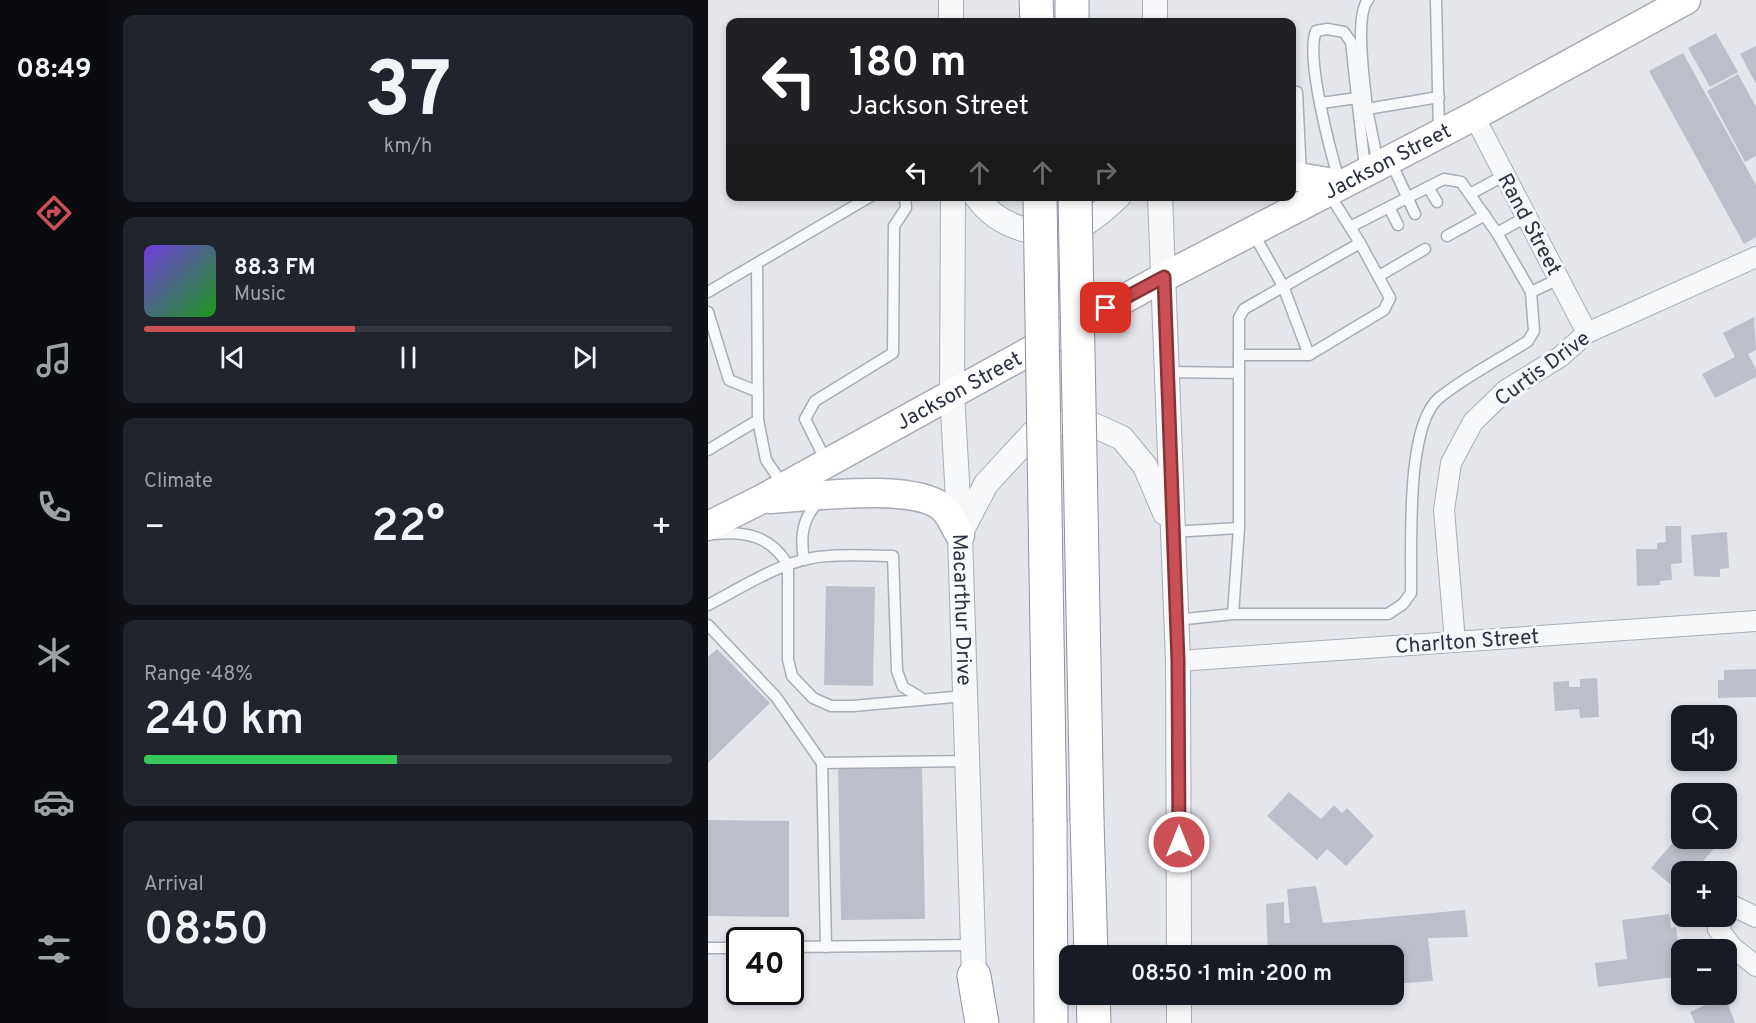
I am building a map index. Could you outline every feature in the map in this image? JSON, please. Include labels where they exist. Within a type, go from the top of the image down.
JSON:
[{"type":"highway","points":[[1036,0],[1037,18]]},
{"type":"highway","points":[[1072,0],[1072,18]]},
{"type":"highway","points":[[1040,201],[1051,1023]]},
{"type":"highway","points":[[1076,201],[1091,945]]},
{"type":"highway","points":[[974,960],[982,1023]]},
{"type":"highway","points":[[1093,1005],[1094,1023]]},
{"type":"main road","name":"Jackson Street","points":[[708,526],[773,493],[1164,277],[1474,116],[1686,0]]},
{"type":"main road","points":[[1296,176],[1360,175]]},
{"type":"main road","points":[[773,493],[823,496],[879,492],[917,498],[942,507],[960,535]]},
{"type":"street","points":[[951,0],[951,18]]},
{"type":"street","points":[[1155,0],[1155,18]]},
{"type":"street","name":"Rand Street","points":[[1474,116],[1587,333]]},
{"type":"street","name":"Macarthur Drive","points":[[953,201],[952,393],[966,696],[975,1023]]},
{"type":"street","points":[[979,201],[1001,222],[1021,229],[1046,232],[1065,231],[1082,225],[1113,201]]},
{"type":"street","points":[[1160,201],[1178,661],[1179,945]]},
{"type":"street","name":"Curtis Drive","points":[[1455,642],[1444,510],[1451,463],[1473,422],[1506,390],[1560,357],[1587,333],[1756,257]]},
{"type":"street","points":[[960,535],[986,484],[1033,433],[1048,425],[1070,422],[1089,423],[1122,438],[1145,466],[1158,490],[1172,532]]},
{"type":"street","name":"Charlton Street","points":[[1178,661],[1756,621]]},
{"type":"street","points":[[1737,908],[1756,917]]},
{"type":"street","points":[[1719,927],[1718,929],[1732,947],[1756,966]]},
{"type":"street","points":[[1179,1005],[1179,1023]]},
{"type":"lane","points":[[1239,355],[1308,356],[1384,310],[1390,298],[1380,276],[1350,227],[1360,175],[1367,109],[1362,24],[1364,5],[1368,0]]},
{"type":"lane","points":[[1436,0],[1439,134]]},
{"type":"lane","points":[[1360,175],[1357,98],[1351,42],[1344,32],[1328,29],[1316,31],[1312,40],[1330,150],[1360,175],[1406,198],[1415,214]]},
{"type":"lane","points":[[1296,176],[1297,92]]},
{"type":"lane","points":[[1367,109],[1439,97]]},
{"type":"lane","points":[[1321,103],[1357,98]]},
{"type":"lane","points":[[1470,194],[1505,175]]},
{"type":"lane","points":[[1176,620],[1233,614],[1388,614],[1403,604],[1411,593],[1417,444],[1424,419],[1438,399],[1528,341],[1534,331],[1531,292],[1497,233],[1461,182],[1444,179],[1350,227]]},
{"type":"lane","points":[[1428,187],[1437,202]]},
{"type":"lane","points":[[708,292],[864,201]]},
{"type":"lane","points":[[827,463],[805,419],[815,401],[893,353],[894,226],[906,208],[905,201]]},
{"type":"lane","points":[[1389,207],[1398,225]]},
{"type":"lane","points":[[1448,221],[1450,234],[1485,215]]},
{"type":"lane","points":[[1497,233],[1526,217]]},
{"type":"lane","points":[[1252,231],[1282,286],[1308,356]]},
{"type":"lane","points":[[1233,614],[1239,528],[1239,318],[1244,309],[1360,243]]},
{"type":"lane","points":[[1406,245],[1412,257]]},
{"type":"lane","points":[[1380,276],[1425,249]]},
{"type":"lane","points":[[757,264],[756,391],[758,420],[773,493]]},
{"type":"lane","points":[[1531,292],[1559,279]]},
{"type":"lane","points":[[708,312],[729,380],[756,391]]},
{"type":"lane","points":[[1167,372],[1239,373]]},
{"type":"lane","points":[[708,450],[758,420]]},
{"type":"lane","points":[[804,560],[801,534],[804,523],[823,496]]},
{"type":"lane","points":[[1172,532],[1239,528]]},
{"type":"lane","points":[[708,535],[733,532],[754,535],[773,545],[788,565],[788,659],[792,676],[801,689],[813,698],[831,705],[966,696]]},
{"type":"lane","points":[[708,605],[788,565],[804,560],[827,555],[893,556],[899,680],[911,694],[923,699]]},
{"type":"lane","points":[[708,625],[776,697],[822,764],[826,947]]},
{"type":"lane","points":[[822,764],[968,761]]},
{"type":"lane","points":[[804,947],[974,960]]},
{"type":"lane","points":[[708,948],[726,948]]},
{"type":"building","points":[[1716,33],[1738,72],[1710,87],[1688,48]]},
{"type":"building","points":[[1756,46],[1756,84],[1740,54]]},
{"type":"building","points":[[1683,53],[1756,185],[1756,237],[1744,244],[1649,71]]},
{"type":"building","points":[[1738,74],[1756,107],[1756,156],[1745,162],[1707,91]]},
{"type":"building","points":[[1754,317],[1756,350],[1748,354],[1756,369],[1756,377],[1715,398],[1702,374],[1735,357],[1723,333]]},
{"type":"building","points":[[1665,526],[1681,526],[1682,563],[1671,564],[1672,580],[1660,581],[1660,585],[1637,586],[1636,549],[1657,549],[1657,543],[1666,542]]},
{"type":"building","points":[[1727,532],[1729,568],[1720,569],[1720,577],[1694,576],[1691,535]]},
{"type":"building","points":[[826,586],[875,587],[873,686],[824,685]]},
{"type":"building","points":[[717,649],[770,703],[708,763],[708,657]]},
{"type":"building","points":[[1756,669],[1756,697],[1718,698],[1718,680],[1724,680],[1724,670]]},
{"type":"building","points":[[1597,678],[1599,717],[1580,718],[1579,709],[1555,711],[1553,682],[1569,681],[1569,687],[1580,687],[1580,679]]},
{"type":"building","points":[[922,767],[925,919],[841,920],[838,769]]},
{"type":"building","points":[[1289,792],[1321,819],[1334,805],[1342,813],[1347,808],[1374,836],[1346,866],[1327,849],[1317,860],[1267,816]]},
{"type":"building","points":[[708,820],[789,821],[789,917],[708,916]]},
{"type":"building","points":[[1671,845],[1671,849],[1713,849],[1703,861],[1671,861],[1671,885],[1651,868]]},
{"type":"building","points":[[1316,886],[1323,923],[1465,910],[1468,937],[1428,938],[1433,981],[1404,983],[1404,945],[1268,945],[1266,904],[1284,902],[1284,923],[1290,923],[1287,889]]},
{"type":"building","points":[[1669,914],[1671,928],[1676,927],[1678,939],[1671,939],[1671,978],[1598,987],[1595,963],[1627,959],[1622,920]]},
{"type":"building","points":[[1705,1005],[1728,1005],[1735,1023],[1695,1023],[1690,1012]]},
{"type":"route","points":[[1106,308],[1164,277],[1178,661],[1179,842]]}]
